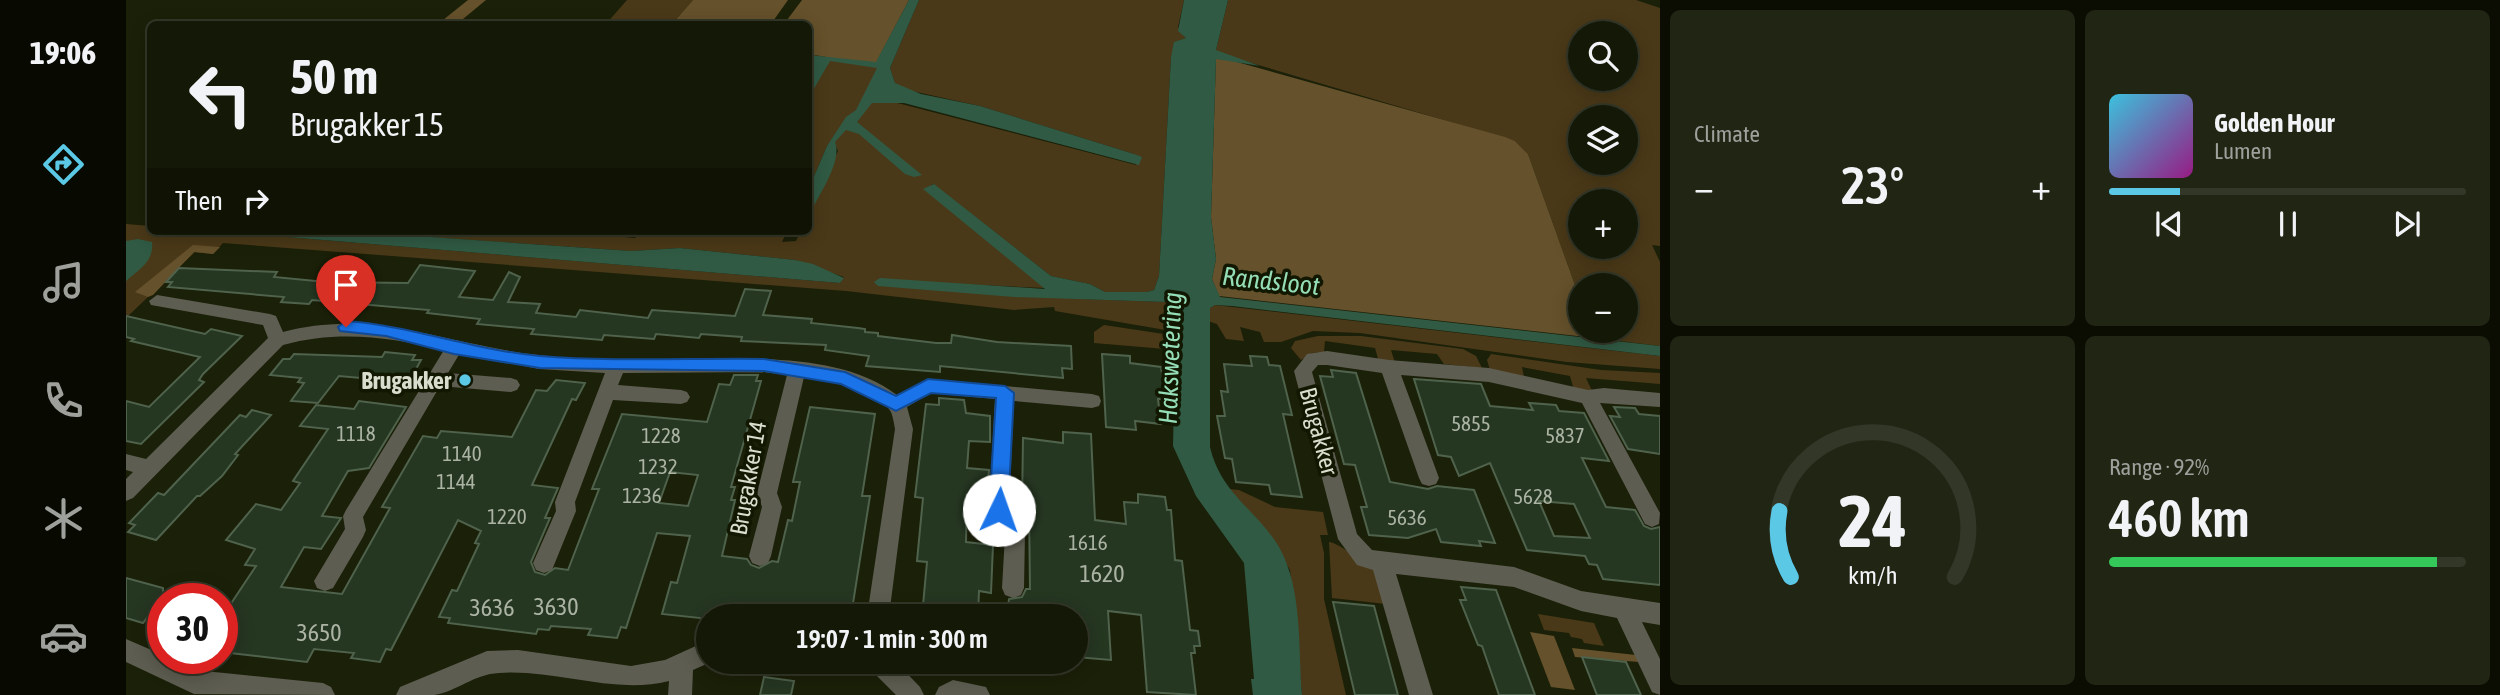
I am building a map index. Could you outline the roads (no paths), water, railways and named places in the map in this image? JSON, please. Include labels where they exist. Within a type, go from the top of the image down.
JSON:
[{"type":"street","points":[[158,301],[270,320],[277,340]]},
{"type":"street","points":[[126,492],[277,340],[302,331],[346,327],[386,330],[454,348],[540,362],[764,365],[797,369],[845,378],[896,404],[904,429],[880,604]]},
{"type":"street","points":[[325,581],[356,530],[353,516],[454,348]]},
{"type":"street","name":"Brugakker","points":[[1660,400],[1604,395],[1588,397],[1489,375],[1319,358],[1308,362],[1303,370],[1348,539],[1365,558],[1382,563],[1514,577],[1581,601],[1660,614]]},
{"type":"street","points":[[544,563],[566,511],[565,502],[609,392],[617,365]]},
{"type":"street","points":[[1389,367],[1429,478]]},
{"type":"street","name":"Brugakker 14","points":[[760,556],[772,507],[768,492],[797,369]]},
{"type":"street","points":[[435,379],[511,386]]},
{"type":"street","points":[[896,404],[928,386],[1093,401]]},
{"type":"street","points":[[609,392],[681,397]]},
{"type":"street","points":[[1005,393],[999,510],[1015,533],[1013,588]]},
{"type":"street","points":[[1588,397],[1652,518]]},
{"type":"street","points":[[126,462],[150,468]]},
{"type":"street","points":[[1382,563],[1421,695]]},
{"type":"street","points":[[1624,608],[1660,684]]},
{"type":"street","points":[[126,650],[190,688],[323,695]]},
{"type":"street","points":[[408,695],[438,689],[470,667],[498,661],[539,663],[624,676],[650,676],[682,666],[696,658]]},
{"type":"street","points":[[680,695],[682,666]]},
{"type":"street","points":[[892,674],[912,695]]},
{"type":"street","points":[[947,695],[953,692],[978,695]]},
{"type":"place","name":"Brugakker","points":[[465,380]]},
{"type":"water label","name":"Randsloot","points":[[1271,281]]},
{"type":"water label","name":"Hakswetering","points":[[1170,358]]}]
